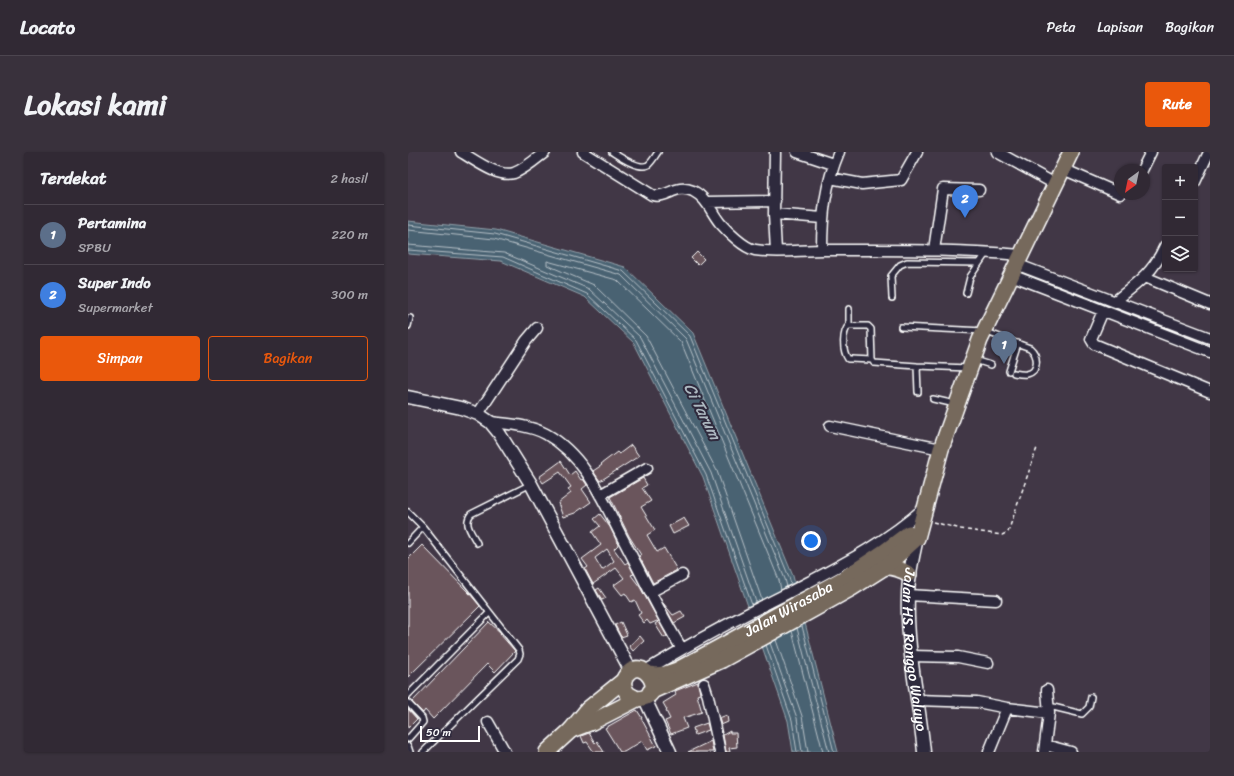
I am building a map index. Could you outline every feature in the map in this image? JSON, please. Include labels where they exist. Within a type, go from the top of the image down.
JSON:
[{"type":"main road","points":[[921,522],[941,449],[956,404],[984,332],[1071,152]]},
{"type":"main road","name":"Jalan Wirasaba","points":[[571,730],[598,719],[644,696],[849,583],[885,567],[921,522]]},
{"type":"main road","name":"Jalan Wirasaba","points":[[849,583],[921,522]]},
{"type":"main road","points":[[885,567],[902,569],[909,574]]},
{"type":"main road","name":"Jalan Wirasaba","points":[[547,752],[571,730],[588,710],[637,674],[665,674],[720,654]]},
{"type":"main road","points":[[637,674],[653,683],[644,696],[628,694],[623,685],[637,674]]},
{"type":"street","points":[[461,152],[496,172],[505,174],[520,170],[545,152]]},
{"type":"street","points":[[583,152],[652,195],[662,195],[684,188],[694,192],[707,202],[720,223],[740,242],[754,250],[934,250],[987,252],[1016,265],[1210,338]]},
{"type":"street","points":[[775,152],[774,214],[776,251]]},
{"type":"street","points":[[797,152],[833,164]]},
{"type":"street","points":[[822,250],[822,218],[833,164],[838,152]]},
{"type":"street","points":[[830,178],[862,184],[901,180],[917,152]]},
{"type":"street","points":[[997,152],[1055,184]]},
{"type":"street","points":[[1145,164],[1151,152]]},
{"type":"street","points":[[1198,176],[1209,152]]},
{"type":"street","points":[[1063,169],[1114,191]]},
{"type":"street","points":[[934,250],[943,189],[979,190]]},
{"type":"street","points":[[707,202],[775,202]]},
{"type":"street","points":[[774,214],[822,218]]},
{"type":"street","points":[[1115,302],[1145,277],[1162,253]]},
{"type":"street","points":[[1016,265],[1040,287],[1210,352]]},
{"type":"street","points":[[1040,287],[1045,275]]},
{"type":"street","points":[[1145,277],[1210,304]]},
{"type":"street","points":[[1103,311],[1091,339],[1094,344],[1210,392]]},
{"type":"street","points":[[478,414],[526,341],[537,328]]},
{"type":"street","points":[[408,397],[461,408],[478,414],[490,422],[499,433],[530,484],[637,674],[710,633],[826,573],[899,530],[921,522]]},
{"type":"street","points":[[490,422],[531,428],[546,434],[564,446],[577,460],[600,495],[664,620],[682,649]]},
{"type":"street","points":[[830,426],[941,449]]},
{"type":"street","points":[[600,495],[647,468]]},
{"type":"street","name":"Jalan HS. Ronggo Waluyo","points":[[921,522],[909,574],[908,618],[911,656],[924,752]]},
{"type":"street","points":[[650,592],[682,575]]},
{"type":"street","points":[[908,595],[996,600]]},
{"type":"street","points":[[911,656],[958,657],[988,662]]},
{"type":"street","points":[[704,684],[720,752]]},
{"type":"street","points":[[1047,690],[1049,709],[1044,748],[1071,752]]},
{"type":"street","points":[[644,696],[670,752]]},
{"type":"street","points":[[917,700],[977,702],[1007,708],[1049,709]]},
{"type":"street","points":[[989,752],[1007,708]]},
{"type":"street","points":[[488,722],[505,752]]},
{"type":"lane","points":[[612,152],[641,167],[651,163],[658,152]]},
{"type":"lane","points":[[966,293],[970,277],[987,252]]},
{"type":"lane","points":[[892,298],[891,276],[900,265],[907,262],[978,264]]},
{"type":"lane","points":[[849,309],[849,325],[845,328],[844,333],[846,356],[848,359],[872,360],[874,363],[917,366],[972,364],[991,366]]},
{"type":"lane","points":[[408,326],[410,318]]},
{"type":"lane","points":[[849,325],[852,327],[868,326],[871,329],[872,360]]},
{"type":"lane","points":[[901,326],[984,332],[1018,343],[1034,351],[1037,363],[1035,369],[1029,374],[1022,375],[1012,372],[1018,343]]},
{"type":"lane","points":[[917,366],[918,392]]},
{"type":"lane","points":[[933,399],[956,404]]},
{"type":"lane","points":[[477,543],[466,523],[471,514],[530,484]]},
{"type":"lane","points":[[408,512],[423,527],[519,650],[520,654],[518,659],[423,752]]},
{"type":"lane","points":[[408,543],[423,527]]},
{"type":"lane","points":[[408,695],[490,613]]},
{"type":"lane","points":[[1049,709],[1082,714],[1089,707],[1091,697]]},
{"type":"lane","points":[[408,703],[422,718],[423,722],[408,739]]},
{"type":"lane","points":[[408,746],[410,752]]},
{"type":"path","points":[[921,522],[961,529],[1004,534],[1010,530],[1037,448]]},
{"type":"water","name":"Ci Tarum","points":[[408,221],[496,230],[625,267],[693,333],[793,576],[838,752],[793,752],[788,721],[703,477],[634,343],[585,297],[501,261],[408,254]]},
{"type":"building","points":[[697,252],[704,259],[698,265],[691,258]]},
{"type":"building","points":[[631,445],[639,456],[600,481],[593,471],[617,452],[619,454]]},
{"type":"building","points":[[561,461],[570,475],[575,471],[581,480],[583,479],[587,485],[582,489],[591,502],[575,513],[563,517],[558,503],[571,493],[568,489],[571,487],[560,472],[543,483],[539,477]]},
{"type":"building","points":[[643,478],[647,485],[642,488],[651,501],[641,507],[655,530],[647,535],[657,552],[664,548],[677,570],[653,583],[639,556],[641,555],[629,536],[610,497]]},
{"type":"building","points":[[600,514],[610,527],[618,545],[614,549],[625,564],[628,562],[634,574],[631,575],[640,587],[667,636],[664,638],[655,624],[658,622],[657,621],[650,624],[647,620],[644,623],[638,615],[641,613],[635,600],[631,602],[625,593],[622,595],[614,585],[624,578],[616,568],[593,584],[585,569],[588,567],[582,559],[601,545],[592,532],[600,526],[594,519]],"holes":[[[607,549],[614,561],[602,570],[595,558]]]},
{"type":"building","points":[[684,518],[689,526],[673,534],[669,526]]},
{"type":"building","points":[[422,545],[480,606],[408,677],[408,559]]},
{"type":"building","points":[[599,588],[606,598],[602,600],[596,590]]},
{"type":"building","points":[[663,603],[673,615],[681,611],[685,617],[674,623]]},
{"type":"building","points":[[489,622],[501,633],[500,634],[515,651],[495,672],[487,664],[433,719],[425,710],[423,713],[412,702]]},
{"type":"building","points":[[621,622],[627,635],[621,637],[615,625]]},
{"type":"building","points":[[640,636],[644,641],[633,651],[629,646]]},
{"type":"building","points":[[698,682],[700,694],[697,695],[702,712],[683,718],[687,728],[671,734],[665,721],[670,719],[663,703],[676,695],[675,691]]},
{"type":"building","points":[[408,709],[417,719],[408,728]]},
{"type":"building","points":[[637,710],[656,746],[647,750],[642,741],[624,752],[620,752],[605,728]]},
{"type":"building","points":[[727,715],[728,722],[721,725],[719,718]]},
{"type":"building","points":[[707,723],[709,730],[695,735],[693,728]]},
{"type":"building","points":[[730,731],[730,733],[736,733],[737,747],[729,748],[730,752],[726,752],[723,735]]},
{"type":"building","points":[[589,733],[595,743],[597,741],[604,752],[594,752],[587,742],[584,743],[581,736]]},
{"type":"building","points":[[711,741],[713,752],[688,752]]},
{"type":"place","name":"Super Indo","points":[[965,218]]},
{"type":"place","name":"Pertamina","points":[[1004,364]]}]
